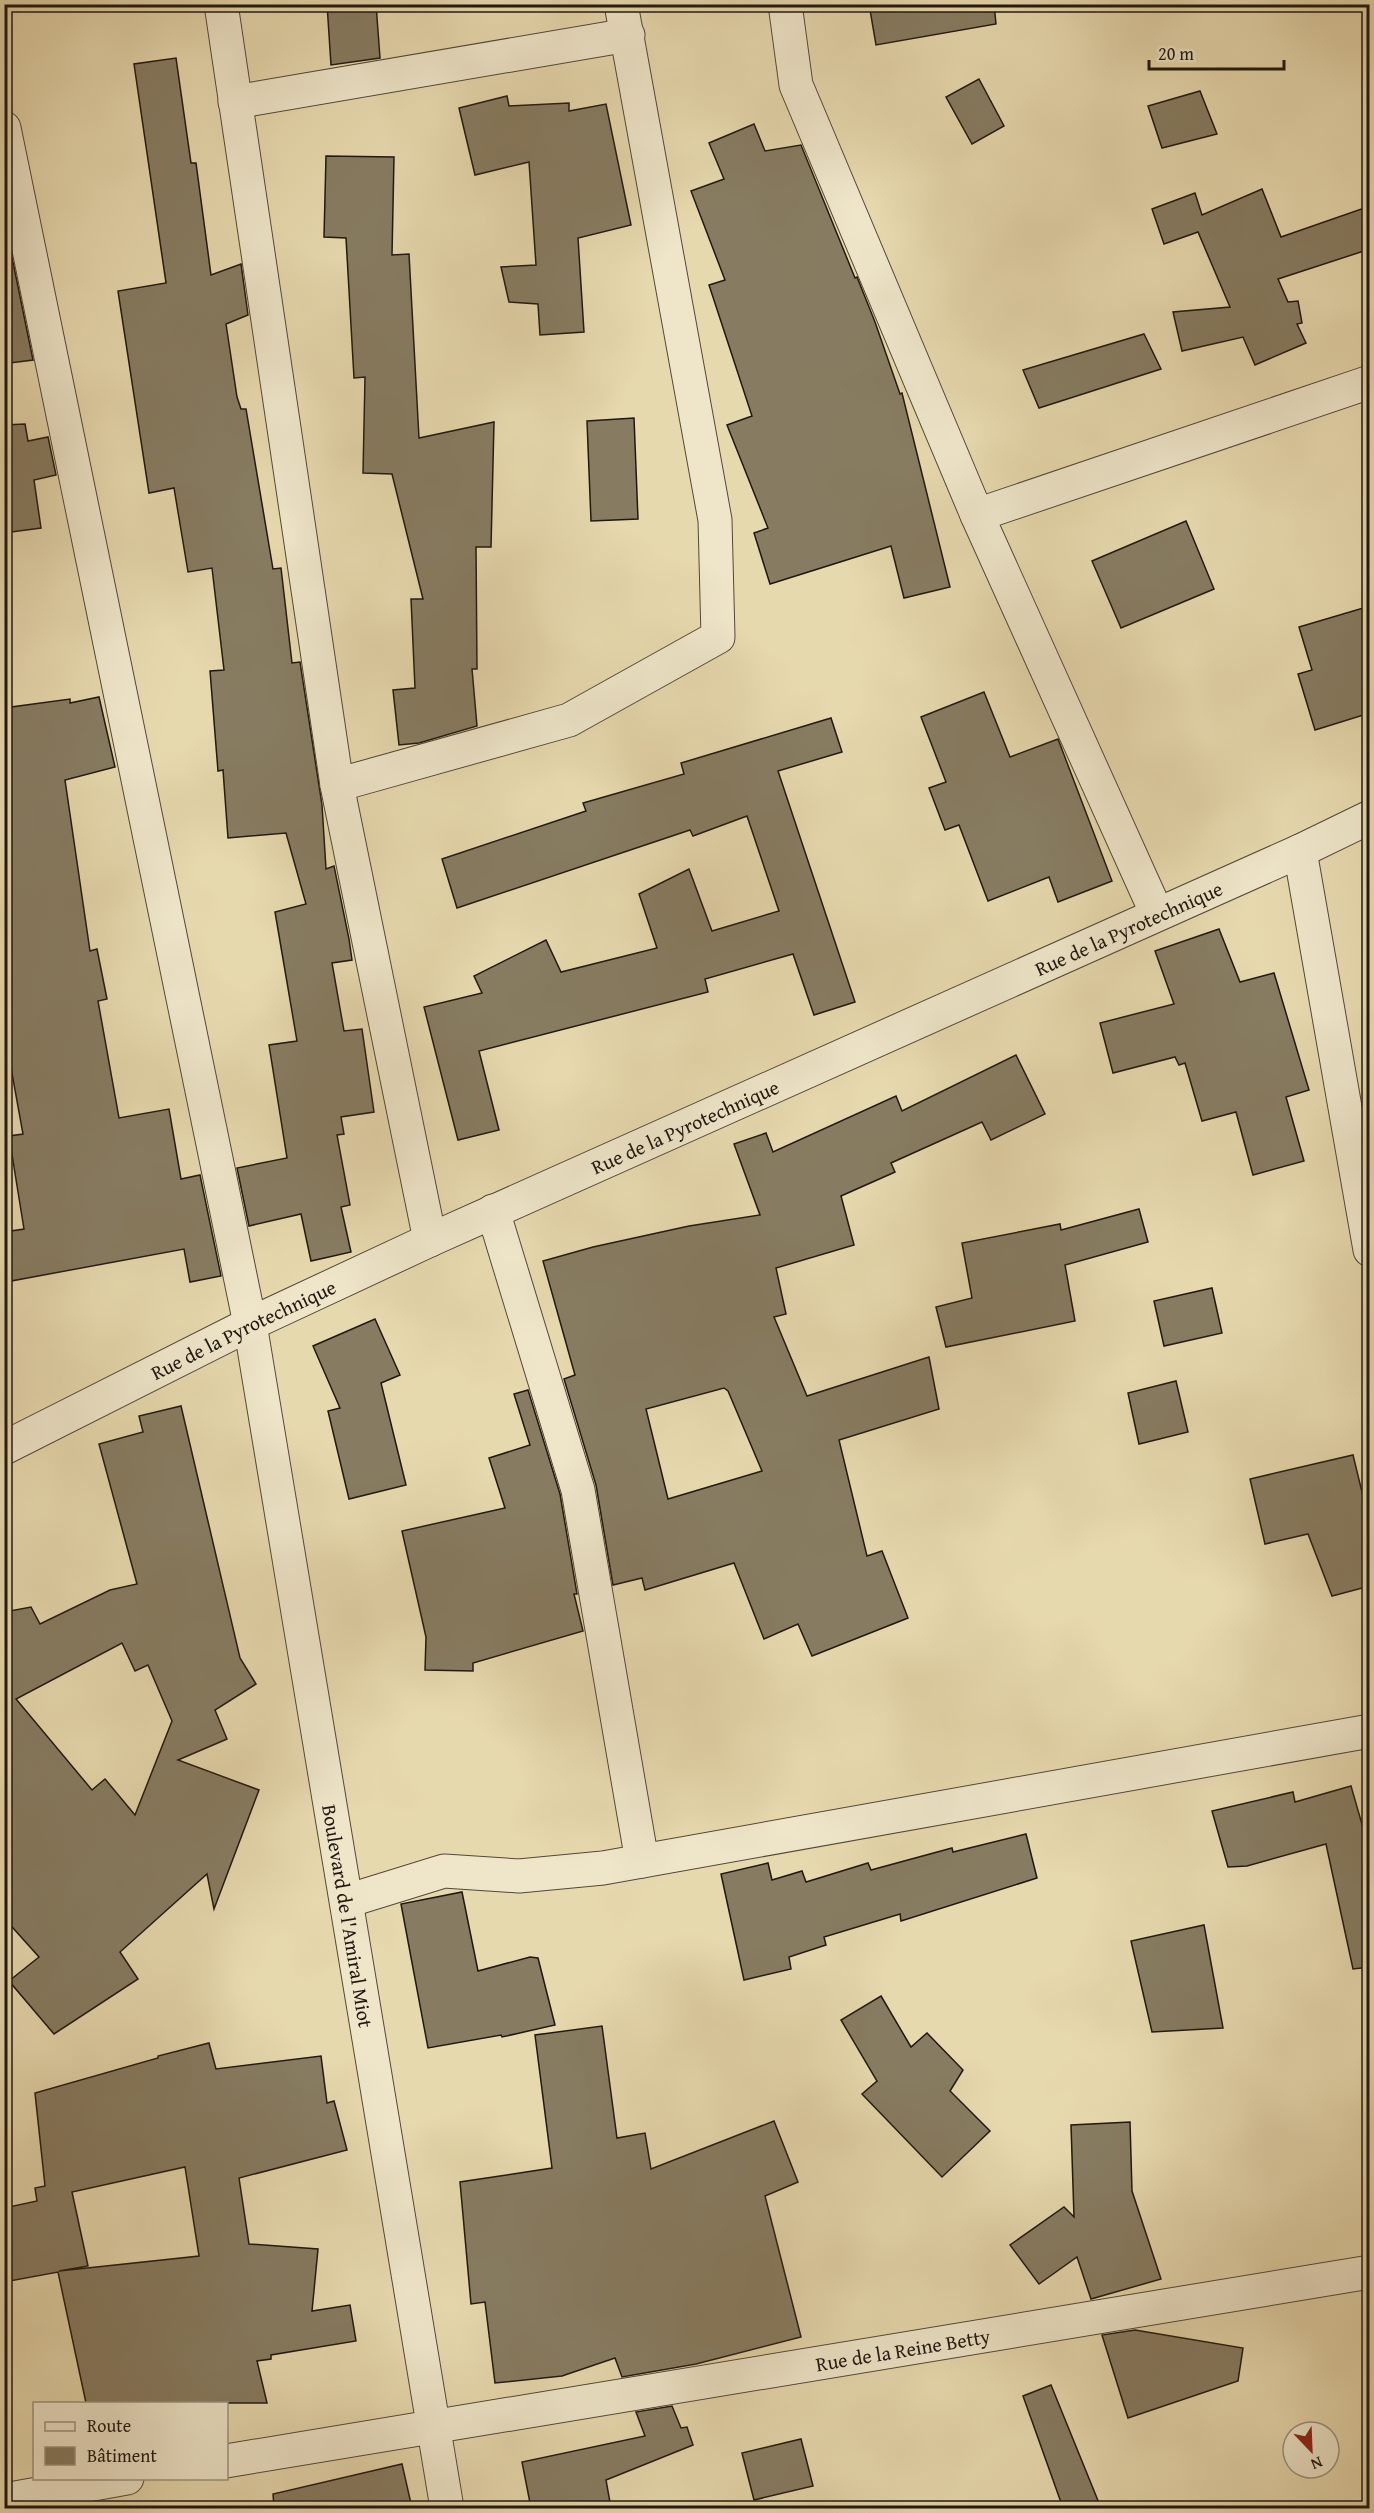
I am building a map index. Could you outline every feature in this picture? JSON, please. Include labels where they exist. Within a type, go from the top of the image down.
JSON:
[{"type":"street","points":[[221,4],[337,785],[430,1240]]},
{"type":"street","points":[[785,4],[796,85],[976,515],[1157,915]]},
{"type":"street","points":[[235,102],[625,20],[715,520],[718,637],[569,720],[337,785]]},
{"type":"street","name":"Boulevard de l'Amiral Miot","points":[[4,128],[250,1324],[447,2508]]},
{"type":"street","points":[[976,515],[1370,382]]},
{"type":"street","name":"Rue de la Pyrotechnique","points":[[4,1448],[250,1324],[430,1240],[1300,851],[1370,817]]},
{"type":"street","points":[[1300,851],[1370,1250]]},
{"type":"street","points":[[494,1211],[578,1490],[642,1861]]},
{"type":"street","points":[[346,1900],[444,1871],[519,1876],[603,1868],[1370,1731]]},
{"type":"street","name":"Rue de la Reine Betty","points":[[228,2462],[1370,2272]]},
{"type":"street","points":[[4,2500],[116,2480]]},
{"type":"building","points":[[327,4],[376,4],[380,58],[331,65]]},
{"type":"building","points":[[869,4],[994,4],[996,24],[876,45]]},
{"type":"building","points":[[176,58],[191,163],[196,163],[211,275],[241,264],[248,315],[226,324],[237,397],[241,409],[246,409],[273,569],[281,568],[292,663],[300,662],[322,805],[326,869],[334,866],[349,939],[352,960],[332,963],[344,1031],[362,1029],[374,1112],[341,1117],[344,1134],[337,1135],[350,1205],[341,1207],[351,1252],[311,1261],[301,1214],[249,1226],[237,1168],[287,1158],[269,1045],[297,1041],[275,912],[306,904],[286,833],[228,838],[223,770],[218,771],[210,671],[224,670],[212,568],[188,572],[174,488],[149,493],[118,291],[166,283],[134,64]]},
{"type":"building","points":[[979,79],[1004,126],[972,144],[946,97]]},
{"type":"building","points":[[1200,91],[1217,134],[1162,148],[1148,106]]},
{"type":"building","points":[[507,96],[509,106],[569,103],[569,111],[606,104],[631,225],[578,238],[584,332],[540,335],[538,304],[509,302],[501,267],[536,265],[529,162],[475,175],[459,108]]},
{"type":"building","points":[[754,124],[765,151],[801,145],[855,278],[857,277],[900,394],[902,393],[950,587],[904,598],[891,546],[770,584],[754,533],[768,528],[727,425],[752,416],[709,285],[725,280],[691,191],[724,179],[709,143]]},
{"type":"building","points":[[326,156],[394,157],[392,255],[409,254],[419,438],[494,422],[491,547],[476,547],[477,669],[472,669],[477,726],[419,743],[399,745],[393,690],[415,688],[411,599],[423,599],[392,474],[363,473],[365,377],[354,378],[346,238],[324,237]]},
{"type":"building","points":[[1262,189],[1281,237],[1370,206],[1370,249],[1278,279],[1288,302],[1298,301],[1302,323],[1297,324],[1306,343],[1255,365],[1243,337],[1182,351],[1173,312],[1230,307],[1198,232],[1164,244],[1152,209],[1195,193],[1202,215]]},
{"type":"building","points":[[8,238],[33,360],[10,363],[4,332],[4,239]]},
{"type":"building","points":[[1144,334],[1161,369],[1039,408],[1023,370]]},
{"type":"building","points":[[634,418],[638,519],[591,521],[587,421]]},
{"type":"building","points":[[25,424],[28,441],[48,437],[56,475],[34,480],[41,528],[4,533],[4,425]]},
{"type":"building","points":[[1186,521],[1214,589],[1121,628],[1092,561]]},
{"type":"building","points":[[1370,606],[1370,713],[1315,730],[1298,674],[1312,670],[1299,627]]},
{"type":"building","points":[[984,692],[1010,757],[1058,739],[1112,881],[1058,902],[1049,877],[988,901],[959,825],[945,830],[929,788],[946,782],[921,717]]},
{"type":"building","points":[[99,697],[115,767],[65,780],[90,951],[97,949],[107,999],[98,1001],[119,1118],[169,1109],[181,1179],[200,1175],[221,1276],[190,1282],[184,1249],[11,1281],[4,1232],[24,1229],[9,1136],[23,1134],[4,1029],[4,708],[70,699],[70,703]]},
{"type":"building","points":[[831,718],[842,752],[778,771],[855,1002],[814,1015],[793,954],[705,979],[708,992],[479,1051],[499,1130],[458,1140],[424,1007],[482,993],[474,976],[546,940],[561,972],[657,948],[639,894],[689,869],[712,931],[779,911],[747,816],[693,836],[690,830],[457,908],[442,859],[586,811],[583,803],[684,774],[681,763]]},
{"type":"building","points":[[1219,929],[1240,982],[1274,973],[1309,1090],[1286,1097],[1304,1161],[1253,1175],[1236,1112],[1202,1121],[1185,1063],[1179,1065],[1175,1057],[1113,1073],[1100,1023],[1174,1004],[1155,951]]},
{"type":"building","points":[[1016,1055],[1045,1114],[991,1140],[982,1122],[891,1163],[895,1172],[841,1196],[854,1245],[776,1268],[786,1314],[774,1317],[807,1396],[929,1357],[939,1409],[839,1440],[867,1556],[882,1551],[908,1618],[812,1656],[798,1624],[764,1639],[734,1563],[645,1590],[642,1578],[613,1585],[596,1485],[564,1379],[575,1375],[543,1261],[593,1247],[689,1226],[760,1215],[734,1144],[766,1133],[773,1152],[896,1096],[902,1111]],"holes":[[[724,1388],[728,1391],[762,1471],[668,1499],[646,1409]]]},
{"type":"building","points":[[1139,1209],[1148,1242],[1065,1265],[1075,1321],[946,1347],[936,1307],[972,1298],[962,1243],[1060,1224],[1061,1230]]},
{"type":"building","points":[[1212,1288],[1222,1333],[1164,1346],[1154,1301]]},
{"type":"building","points":[[375,1319],[400,1375],[381,1383],[406,1485],[349,1499],[328,1411],[340,1408],[313,1346]]},
{"type":"building","points":[[1176,1381],[1188,1432],[1139,1444],[1128,1393]]},
{"type":"building","points":[[528,1390],[560,1494],[577,1594],[574,1594],[583,1631],[473,1663],[473,1671],[425,1670],[426,1637],[402,1531],[505,1508],[489,1458],[530,1445],[514,1394]]},
{"type":"building","points":[[181,1406],[240,1658],[256,1684],[215,1710],[227,1739],[178,1760],[259,1790],[214,1909],[207,1874],[120,1952],[138,1979],[54,2034],[9,1981],[39,1957],[4,1918],[4,1612],[31,1607],[40,1624],[110,1590],[137,1584],[99,1444],[143,1432],[139,1416]],"holes":[[[122,1643],[135,1671],[148,1665],[172,1721],[135,1815],[105,1779],[92,1790],[16,1699]]]},
{"type":"building","points":[[1353,1455],[1370,1525],[1370,1586],[1332,1596],[1308,1534],[1265,1544],[1250,1479]]},
{"type":"building","points":[[1351,1786],[1370,1852],[1370,1967],[1353,1969],[1326,1844],[1247,1866],[1228,1867],[1212,1811],[1293,1792],[1295,1802]]},
{"type":"building","points":[[1026,1834],[1037,1878],[901,1921],[900,1914],[824,1937],[826,1945],[789,1957],[791,1969],[744,1980],[721,1874],[768,1863],[772,1880],[802,1871],[806,1882],[868,1863],[871,1870],[952,1848],[953,1852]]},
{"type":"building","points":[[462,1892],[478,1971],[530,1957],[538,1958],[555,2025],[502,2037],[501,2035],[428,2048],[401,1904]]},
{"type":"building","points":[[1204,1925],[1223,2028],[1152,2032],[1131,1941]]},
{"type":"building","points":[[881,1996],[911,2047],[927,2033],[963,2070],[950,2091],[990,2131],[942,2177],[862,2094],[877,2081],[841,2020]]},
{"type":"building","points":[[602,2026],[617,2138],[645,2133],[651,2169],[774,2121],[798,2182],[765,2196],[801,2337],[696,2364],[622,2377],[615,2358],[562,2376],[495,2383],[485,2302],[471,2304],[460,2182],[552,2168],[535,2035]]},
{"type":"building","points":[[209,2043],[216,2069],[321,2056],[327,2103],[334,2101],[347,2150],[239,2178],[249,2244],[318,2249],[312,2311],[350,2305],[356,2341],[271,2355],[271,2359],[257,2361],[267,2403],[86,2402],[58,2272],[10,2281],[4,2253],[4,2208],[37,2201],[35,2188],[45,2186],[35,2093],[158,2058],[158,2056]],"holes":[[[185,2167],[199,2256],[59,2271],[88,2266],[72,2192]]]},
{"type":"building","points":[[1130,2122],[1132,2191],[1161,2279],[1091,2299],[1077,2257],[1039,2284],[1010,2245],[1064,2207],[1074,2217],[1071,2125]]},
{"type":"building","points":[[1135,2330],[1243,2348],[1238,2381],[1128,2418],[1102,2335]]},
{"type":"building","points":[[1051,2385],[1101,2508],[1063,2508],[1023,2396]]},
{"type":"building","points":[[672,2406],[681,2428],[687,2427],[693,2445],[606,2480],[611,2508],[531,2508],[522,2462],[645,2436],[636,2412]]},
{"type":"building","points":[[801,2439],[813,2486],[754,2500],[742,2453]]},
{"type":"building","points":[[402,2464],[412,2508],[274,2508],[273,2494]]}]
